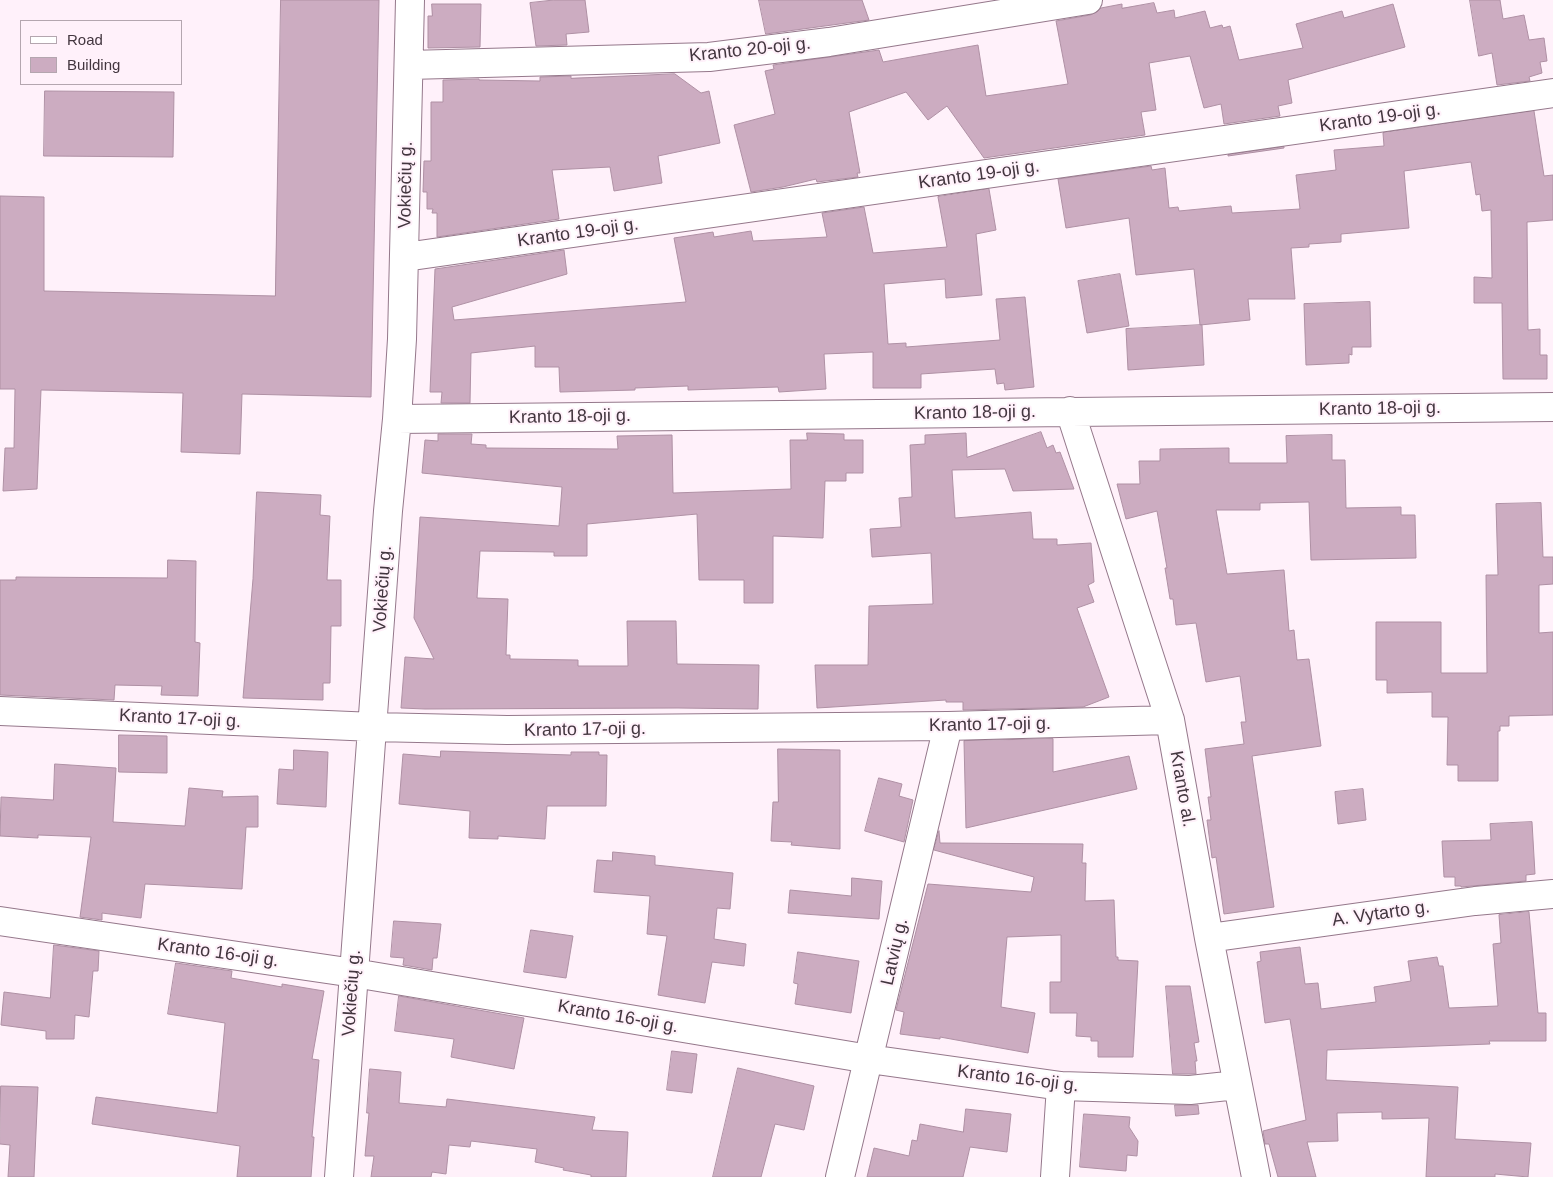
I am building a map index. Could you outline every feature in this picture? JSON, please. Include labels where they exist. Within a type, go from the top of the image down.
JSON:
[{"type":"street","name":"Vokiečių g.","points":[[339,1177],[374,727],[388,511],[398,420],[405,258],[410,0]]},
{"type":"street","name":"Kranto 20-oji g.","points":[[409,65],[709,57],[829,42],[1088,0]]},
{"type":"street","name":"Kranto 19-oji g.","points":[[405,258],[1553,93]]},
{"type":"street","name":"Kranto 18-oji g.","points":[[398,420],[1553,407]]},
{"type":"street","name":"Kranto al.","points":[[1070,411],[1170,720],[1209,938],[1256,1177]]},
{"type":"street","name":"Kranto 17-oji g.","points":[[0,711],[374,727],[517,730],[948,726],[1170,720]]},
{"type":"street","name":"Latvių g.","points":[[840,1177],[948,726]]},
{"type":"street","name":"A. Vytarto g.","points":[[1209,938],[1475,901],[1553,894]]},
{"type":"street","name":"Kranto 16-oji g.","points":[[0,921],[354,973],[869,1060],[1061,1086],[1190,1090],[1237,1085]]},
{"type":"street","points":[[1055,1177],[1061,1086]]},
{"type":"building","points":[[281,0],[379,0],[371,397],[242,394],[240,454],[181,452],[183,393],[41,390],[37,489],[3,491],[5,448],[14,448],[15,389],[0,389],[0,196],[44,197],[44,291],[275,296]]},
{"type":"building","points":[[554,0],[585,0],[589,32],[566,34],[567,45],[536,46],[530,3]]},
{"type":"building","points":[[759,0],[862,0],[869,20],[766,34]]},
{"type":"building","points":[[1470,0],[1500,0],[1503,19],[1524,15],[1529,40],[1544,38],[1547,61],[1540,62],[1542,73],[1529,77],[1530,81],[1497,85],[1492,53],[1479,56]]},
{"type":"building","points":[[1154,3],[1157,13],[1174,10],[1175,18],[1205,11],[1210,28],[1222,25],[1223,28],[1230,26],[1239,60],[1303,48],[1296,24],[1342,11],[1344,18],[1393,4],[1405,47],[1288,80],[1292,103],[1278,106],[1280,116],[1224,124],[1221,104],[1204,108],[1190,56],[1149,63],[1156,110],[1141,112],[1145,135],[984,158],[947,106],[928,120],[906,92],[849,112],[860,173],[857,173],[858,177],[817,182],[816,179],[751,192],[734,125],[775,114],[765,71],[774,69],[773,65],[879,50],[883,62],[978,45],[986,96],[1068,84],[1056,21],[1090,15],[1101,8],[1122,4],[1122,8]]},
{"type":"building","points":[[432,4],[481,4],[480,47],[428,48],[428,16],[432,16]]},
{"type":"building","points":[[675,74],[701,93],[709,91],[720,143],[658,156],[662,183],[614,191],[610,167],[552,170],[559,219],[437,237],[437,213],[432,213],[433,209],[427,209],[427,192],[423,192],[424,161],[431,161],[431,102],[443,102],[443,80],[540,81],[540,77],[571,76],[571,78]]},
{"type":"building","points":[[45,91],[174,92],[173,157],[44,156]]},
{"type":"building","points":[[1534,111],[1544,176],[1553,175],[1553,220],[1527,222],[1528,330],[1540,329],[1540,355],[1547,355],[1547,379],[1503,379],[1502,303],[1474,303],[1474,277],[1492,278],[1491,210],[1482,211],[1480,194],[1476,195],[1471,162],[1404,171],[1409,228],[1341,234],[1341,242],[1309,244],[1309,247],[1291,248],[1295,299],[1248,299],[1250,320],[1200,325],[1194,269],[1136,275],[1129,218],[1066,228],[1058,179],[1151,166],[1152,170],[1165,168],[1169,208],[1178,207],[1179,211],[1231,206],[1232,213],[1300,209],[1296,175],[1336,170],[1334,150],[1384,146],[1383,133]]},
{"type":"building","points":[[1284,148],[1228,156],[1228,155]]},
{"type":"building","points":[[989,189],[996,230],[976,234],[982,295],[946,298],[945,279],[884,284],[888,344],[906,343],[906,347],[1000,340],[996,299],[1025,297],[1034,387],[1005,390],[1004,383],[997,384],[995,369],[921,374],[921,388],[873,388],[873,352],[824,354],[826,389],[779,392],[778,387],[688,390],[688,386],[635,388],[635,390],[560,392],[559,367],[535,367],[535,346],[471,353],[470,403],[441,403],[442,392],[430,392],[435,269],[564,250],[567,274],[452,307],[454,320],[686,302],[674,238],[713,232],[714,237],[751,231],[753,241],[827,237],[822,213],[864,207],[873,253],[947,247],[938,197]]},
{"type":"building","points":[[1120,274],[1129,326],[1087,333],[1078,281]]},
{"type":"building","points":[[1370,302],[1371,347],[1352,347],[1352,355],[1349,354],[1349,363],[1306,365],[1304,304]]},
{"type":"building","points":[[1202,325],[1204,365],[1128,370],[1126,329]]},
{"type":"building","points":[[1041,432],[1047,448],[1053,445],[1056,453],[1060,452],[1074,489],[1013,491],[1005,469],[952,470],[955,518],[1031,512],[1033,539],[1057,539],[1057,545],[1091,543],[1094,582],[1088,585],[1094,602],[1077,608],[1109,697],[1083,707],[963,710],[963,702],[946,702],[946,700],[817,708],[815,665],[868,665],[869,606],[933,604],[931,553],[872,557],[870,529],[901,527],[899,498],[912,497],[910,445],[925,444],[925,435],[966,433],[967,457]]},
{"type":"building","points":[[807,433],[844,434],[844,440],[863,440],[863,473],[846,473],[846,481],[825,481],[823,538],[773,536],[773,603],[744,603],[744,580],[699,580],[697,514],[587,524],[587,556],[554,556],[554,552],[480,551],[477,598],[508,599],[506,655],[510,655],[510,659],[578,660],[578,666],[628,666],[627,621],[676,621],[677,664],[759,665],[758,709],[401,708],[405,657],[434,659],[414,618],[420,517],[559,526],[562,487],[422,473],[425,440],[438,441],[438,434],[472,434],[471,444],[486,445],[486,448],[618,449],[617,436],[672,435],[673,493],[791,489],[790,440],[807,440]]},
{"type":"building","points":[[1332,435],[1332,460],[1345,460],[1346,508],[1401,507],[1401,515],[1415,515],[1416,558],[1311,560],[1309,502],[1260,503],[1260,510],[1216,510],[1227,574],[1284,570],[1289,631],[1294,630],[1297,660],[1309,659],[1321,746],[1252,756],[1274,907],[1224,914],[1216,857],[1212,858],[1207,820],[1211,820],[1208,797],[1211,797],[1205,749],[1244,744],[1241,722],[1246,722],[1240,676],[1206,682],[1196,623],[1176,625],[1173,599],[1170,599],[1165,568],[1167,568],[1157,511],[1126,519],[1117,484],[1140,484],[1139,461],[1160,461],[1160,449],[1229,448],[1229,463],[1287,463],[1286,436]]},
{"type":"building","points":[[257,492],[321,495],[320,515],[330,516],[327,580],[341,580],[341,626],[331,626],[330,683],[323,683],[323,700],[243,698],[253,579]]},
{"type":"building","points":[[1541,503],[1543,557],[1553,557],[1553,584],[1539,585],[1539,633],[1553,632],[1553,715],[1509,716],[1509,726],[1500,726],[1500,731],[1498,731],[1498,781],[1458,781],[1458,765],[1447,765],[1448,717],[1432,717],[1432,692],[1387,693],[1387,680],[1376,680],[1376,622],[1441,622],[1441,673],[1487,673],[1486,575],[1498,575],[1496,504]]},
{"type":"building","points":[[168,560],[196,561],[195,642],[200,643],[198,696],[161,695],[162,686],[115,685],[114,700],[0,695],[0,580],[16,580],[16,577],[167,578]]},
{"type":"building","points":[[119,735],[167,736],[167,773],[119,772]]},
{"type":"building","points":[[1053,739],[1053,772],[1129,756],[1137,789],[966,828],[964,741]]},
{"type":"building","points":[[778,749],[840,750],[840,849],[791,845],[792,842],[771,841],[773,802],[778,802]]},
{"type":"building","points":[[294,750],[328,752],[326,807],[277,804],[279,769],[293,770]]},
{"type":"building","points":[[441,751],[571,755],[571,752],[599,752],[599,755],[607,755],[606,806],[547,806],[545,839],[498,836],[498,839],[469,838],[470,811],[399,804],[403,754],[440,757]]},
{"type":"building","points":[[55,764],[116,768],[113,822],[185,826],[189,788],[223,791],[222,797],[258,796],[258,827],[246,827],[242,889],[145,884],[141,918],[102,913],[102,920],[80,917],[91,837],[38,835],[38,838],[0,836],[1,797],[53,800]]},
{"type":"building","points":[[879,778],[902,784],[899,796],[913,800],[904,842],[865,831]]},
{"type":"building","points":[[1363,789],[1366,820],[1338,824],[1335,792]]},
{"type":"building","points":[[1532,822],[1535,874],[1526,875],[1526,881],[1461,887],[1455,886],[1455,877],[1444,877],[1442,841],[1491,840],[1490,824]]},
{"type":"building","points":[[939,831],[940,843],[1083,844],[1082,863],[1086,863],[1085,901],[1114,900],[1116,957],[1118,957],[1118,960],[1138,961],[1133,1057],[1098,1057],[1098,1041],[1091,1041],[1091,1037],[1076,1036],[1077,1013],[1050,1013],[1050,982],[1061,982],[1061,935],[1007,937],[1001,1007],[1035,1013],[1028,1053],[940,1037],[940,1039],[900,1034],[904,1012],[896,1010],[928,884],[1031,892],[1034,877],[934,850]]},
{"type":"building","points":[[613,852],[655,856],[655,865],[733,873],[730,909],[717,908],[714,939],[746,944],[744,966],[712,962],[705,1003],[658,995],[667,936],[647,934],[650,896],[594,892],[597,860],[612,861]]},
{"type":"building","points":[[852,878],[882,881],[879,919],[788,913],[790,890],[851,896]]},
{"type":"building","points":[[1529,912],[1538,1013],[1546,1013],[1546,1041],[1489,1041],[1490,1044],[1327,1050],[1326,1080],[1458,1087],[1455,1139],[1531,1143],[1528,1177],[1495,1174],[1495,1177],[1426,1177],[1429,1118],[1382,1119],[1382,1112],[1337,1113],[1338,1141],[1307,1142],[1316,1177],[1278,1177],[1269,1144],[1265,1144],[1263,1131],[1306,1120],[1290,1019],[1265,1023],[1257,962],[1261,961],[1260,952],[1300,947],[1305,984],[1318,983],[1321,1009],[1376,1002],[1374,987],[1411,981],[1408,961],[1437,957],[1439,966],[1443,966],[1449,1008],[1498,1006],[1493,944],[1501,943],[1499,915]]},
{"type":"building","points":[[394,921],[441,924],[437,958],[433,958],[432,970],[403,965],[404,958],[391,957]]},
{"type":"building","points":[[531,930],[573,936],[566,978],[524,972]]},
{"type":"building","points":[[54,945],[99,951],[98,971],[93,971],[89,1017],[75,1015],[74,1039],[46,1039],[46,1031],[1,1025],[4,992],[50,998]]},
{"type":"building","points":[[798,952],[859,961],[851,1013],[795,1004],[798,984],[794,983]]},
{"type":"building","points":[[176,963],[232,971],[231,978],[282,987],[282,984],[324,991],[312,1059],[319,1060],[312,1137],[314,1137],[311,1177],[237,1177],[240,1146],[92,1124],[96,1097],[217,1113],[225,1023],[168,1014]]},
{"type":"building","points":[[1166,986],[1190,986],[1199,1042],[1194,1043],[1197,1061],[1195,1061],[1196,1074],[1173,1074]]},
{"type":"building","points":[[399,996],[524,1018],[514,1069],[451,1057],[454,1039],[395,1031]]},
{"type":"building","points":[[672,1051],[697,1054],[692,1093],[667,1090]]},
{"type":"building","points":[[738,1068],[814,1086],[804,1130],[775,1124],[761,1177],[713,1177]]},
{"type":"building","points":[[370,1069],[401,1072],[399,1103],[446,1107],[447,1099],[595,1117],[592,1130],[628,1132],[626,1177],[591,1177],[591,1175],[535,1162],[537,1149],[471,1141],[470,1147],[449,1145],[446,1174],[432,1172],[431,1177],[371,1177],[374,1156],[365,1156],[369,1113],[367,1113]]},
{"type":"building","points":[[1,1086],[38,1087],[34,1177],[8,1177],[10,1145],[0,1144]]},
{"type":"building","points":[[1175,1105],[1198,1105],[1199,1114],[1176,1116]]},
{"type":"building","points":[[966,1109],[1011,1114],[1007,1152],[970,1147],[963,1177],[867,1177],[874,1148],[909,1156],[912,1140],[917,1141],[920,1124],[963,1132]]},
{"type":"building","points":[[1084,1114],[1130,1117],[1129,1127],[1138,1141],[1137,1156],[1127,1155],[1126,1171],[1080,1167]]}]
